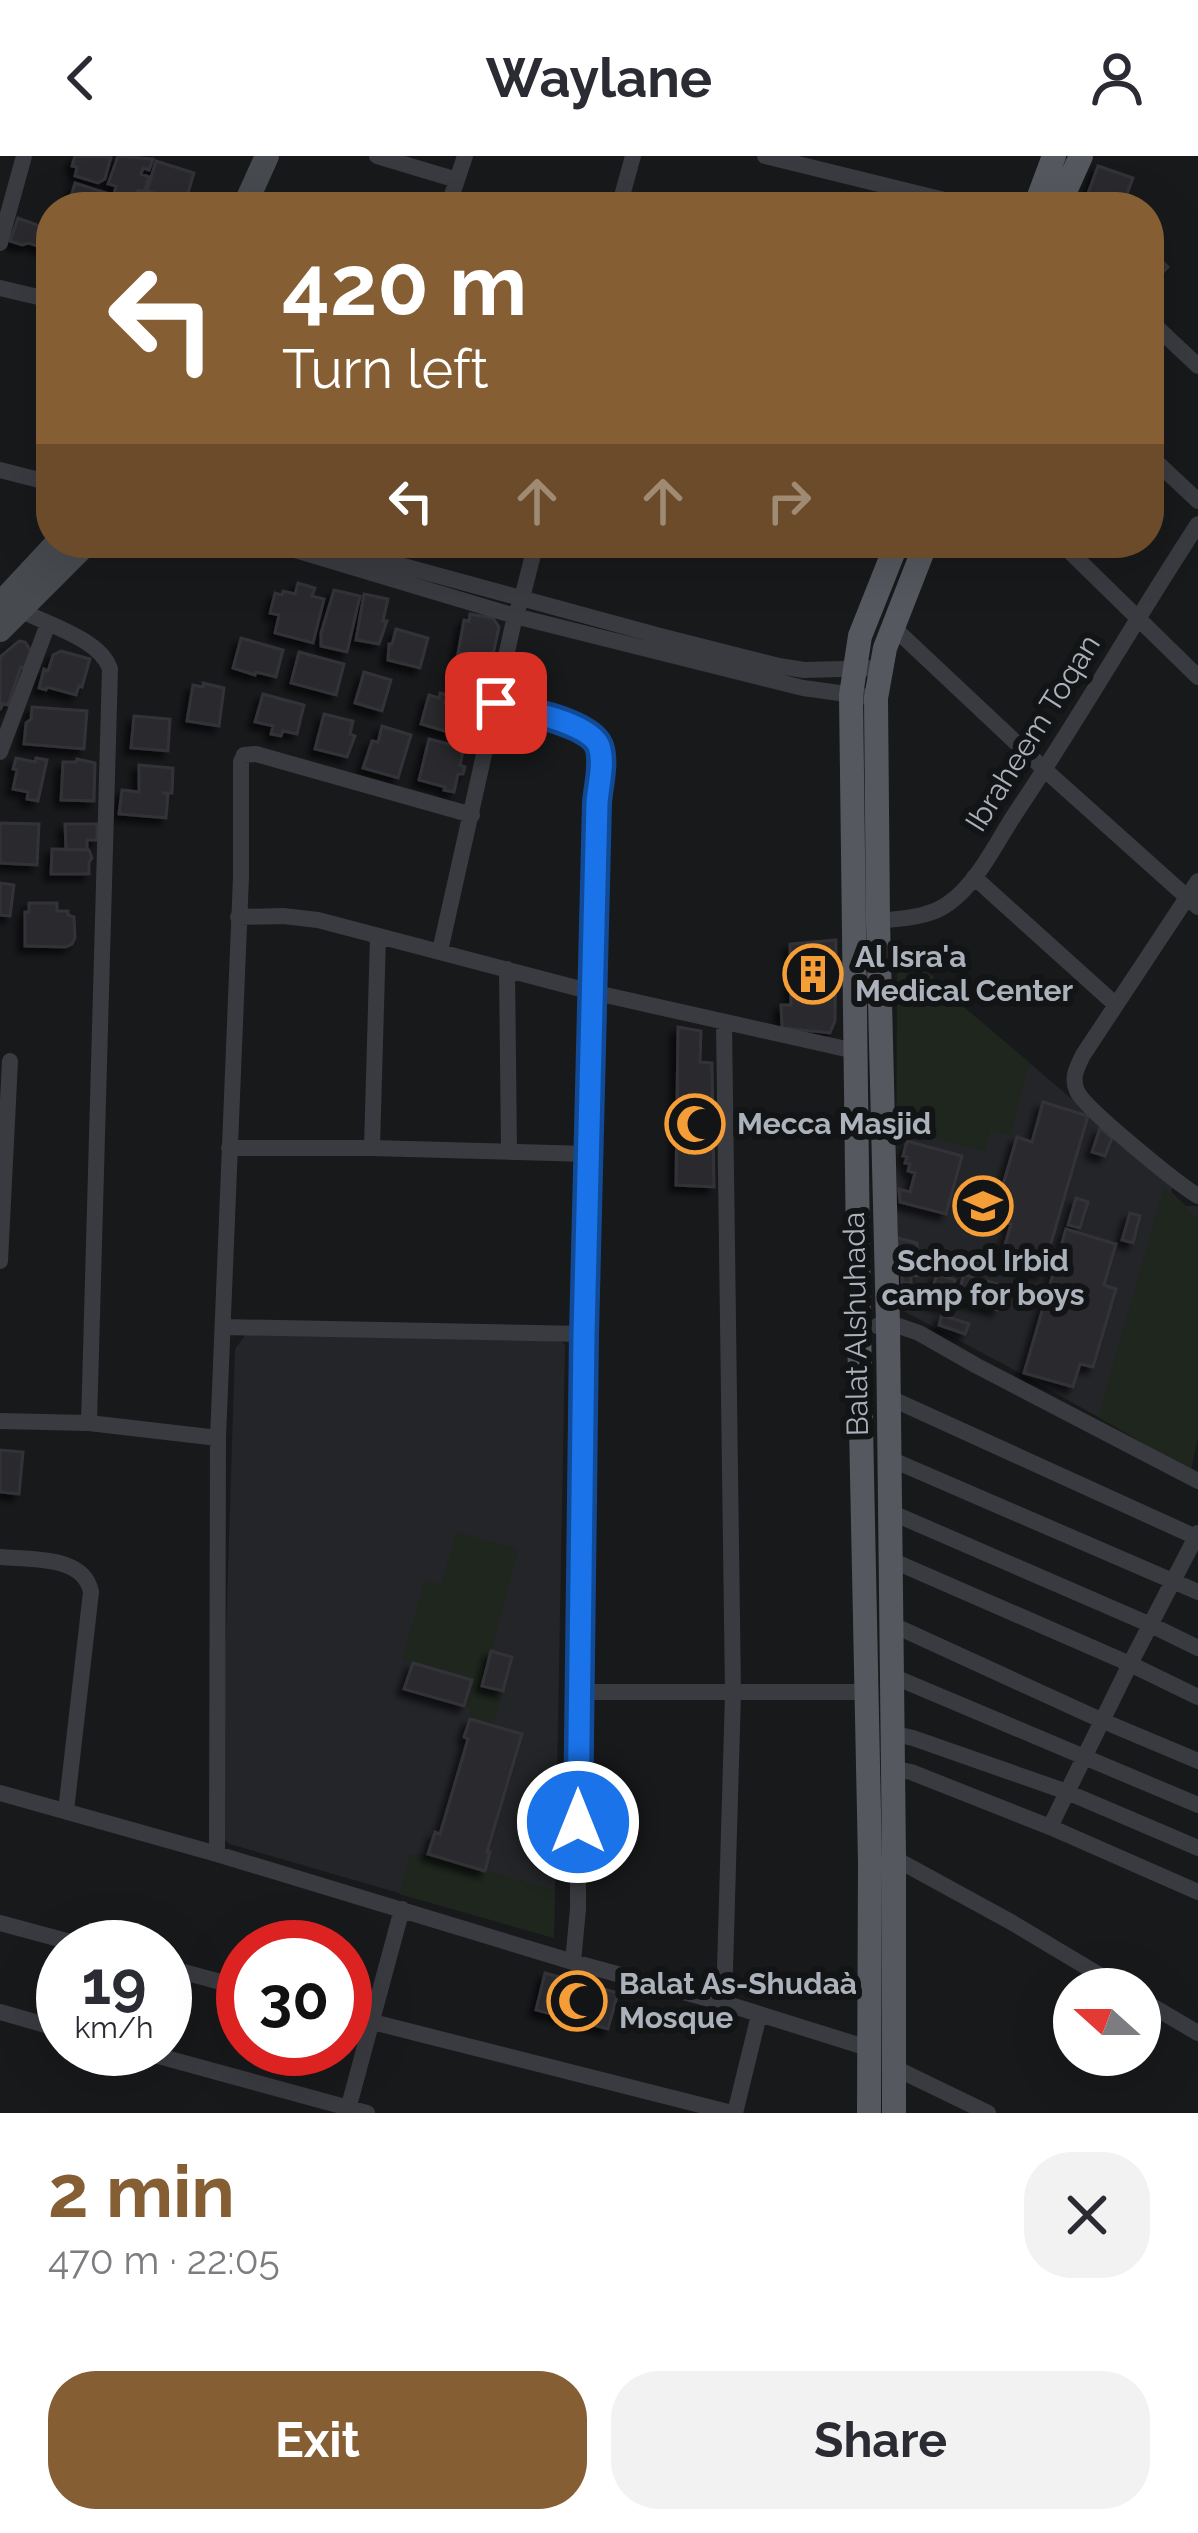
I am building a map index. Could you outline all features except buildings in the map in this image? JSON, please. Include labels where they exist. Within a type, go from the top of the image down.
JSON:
[{"type":"main road","points":[[1041,192],[1054,156]]},
{"type":"main road","points":[[1065,192],[1081,156]]},
{"type":"main road","points":[[869,2113],[868,2048],[882,1860],[867,1692],[855,1051],[864,696],[853,667],[860,636],[891,558]]},
{"type":"main road","name":"Balat Alshuhada","points":[[894,2113],[882,1860],[892,1768],[888,1326],[878,921],[864,696],[881,668],[920,558]]},
{"type":"street","points":[[0,243],[24,156]]},
{"type":"street","points":[[233,192],[249,156]]},
{"type":"street","points":[[251,192],[267,156]]},
{"type":"street","points":[[377,156],[457,180]]},
{"type":"street","points":[[453,192],[465,156]]},
{"type":"street","points":[[623,192],[633,156]]},
{"type":"street","points":[[765,156],[912,192]]},
{"type":"street","points":[[0,288],[36,296]]},
{"type":"street","points":[[1164,334],[1198,366]]},
{"type":"street","points":[[1164,469],[1198,501]]},
{"type":"street","points":[[0,470],[36,479]]},
{"type":"street","name":"Ibraheem Toqan","points":[[878,921],[935,912],[952,902],[974,877],[1198,524]]},
{"type":"street","points":[[0,630],[46,558]]},
{"type":"street","points":[[11,607],[69,558]]},
{"type":"street","points":[[330,558],[803,688],[864,696]]},
{"type":"street","points":[[366,558],[518,607],[778,665],[804,670],[881,668]]},
{"type":"street","points":[[440,951],[532,558]]},
{"type":"street","points":[[1077,558],[1198,677]]},
{"type":"street","points":[[11,607],[96,647],[110,669],[89,1423]]},
{"type":"street","points":[[0,752],[48,624]]},
{"type":"street","points":[[893,627],[1045,770],[1194,895],[1083,1055],[1074,1073],[1074,1087],[1082,1100],[1198,1196]]},
{"type":"street","points":[[496,703],[589,734],[598,743],[601,760],[584,1334],[578,1909],[573,1963]]},
{"type":"street","points":[[217,1854],[218,1438],[241,862],[240,768],[244,754],[256,754],[472,815]]},
{"type":"street","points":[[974,877],[1116,1005]]},
{"type":"street","points":[[238,916],[318,920],[592,992],[855,1051]]},
{"type":"street","points":[[372,1148],[378,936]]},
{"type":"street","points":[[508,970],[508,1151]]},
{"type":"street","points":[[724,1023],[733,1694],[724,2003]]},
{"type":"street","points":[[0,1261],[4,1084],[10,1061]]},
{"type":"street","points":[[229,1148],[589,1154]]},
{"type":"street","points":[[859,1328],[899,1325],[919,1333],[1198,1480]]},
{"type":"street","points":[[223,1327],[584,1334]]},
{"type":"street","points":[[888,1397],[1197,1536],[1050,1827]]},
{"type":"street","points":[[0,1421],[89,1423],[218,1438]]},
{"type":"street","points":[[888,1458],[1198,1592]]},
{"type":"street","points":[[888,1511],[1198,1648]]},
{"type":"street","points":[[0,1557],[74,1567],[90,1581],[66,1811]]},
{"type":"street","points":[[889,1559],[1198,1697]]},
{"type":"street","points":[[891,1624],[1198,1762]]},
{"type":"street","points":[[890,1675],[1198,1805]]},
{"type":"street","points":[[578,1692],[867,1692]]},
{"type":"street","points":[[891,1733],[1067,1792],[1198,1848]]},
{"type":"street","points":[[892,1768],[1050,1827],[1198,1892]]},
{"type":"street","points":[[0,1793],[868,2048]]},
{"type":"street","points":[[882,1860],[1011,1922],[1088,1968]]},
{"type":"street","points":[[372,2018],[402,1909]]},
{"type":"street","points":[[0,1923],[36,1933]]},
{"type":"street","points":[[1161,2011],[1198,2033]]},
{"type":"street","points":[[0,2012],[36,2022]]},
{"type":"street","points":[[372,2022],[733,2113],[759,2015]]},
{"type":"street","points":[[192,2066],[367,2113]]},
{"type":"street","points":[[893,2067],[988,2113]]},
{"type":"street","points":[[347,2110],[356,2076]]},
{"type":"shaded area","points":[[904,951],[913,954],[932,980],[1173,1185],[1171,1192],[1186,1206],[1198,1206],[1198,1437],[1191,1469],[896,1307],[897,959]]},
{"type":"shaded area","points":[[915,961],[1030,1063],[1010,1136],[991,1130],[985,1151],[897,1129],[897,972],[899,964]]},
{"type":"shaded area","points":[[1164,1188],[1198,1219],[1198,1435],[1191,1471],[1098,1417]]},
{"type":"shaded area","points":[[246,1334],[561,1341],[565,1345],[554,1938],[222,1838],[235,1349]]},
{"type":"shaded area","points":[[457,1532],[518,1550],[482,1685],[503,1691],[492,1725],[470,1719],[471,1708],[464,1706],[472,1680],[402,1660],[425,1580],[441,1585]]},
{"type":"shaded area","points":[[410,1854],[428,1854],[555,1890],[554,1938],[399,1894]]},
{"type":"place","name":"Al Isra'a Medical Center","points":[[813,974]]},
{"type":"place","name":"Mecca Masjid","points":[[695,1124]]},
{"type":"place","name":"School Irbid camp for boys","points":[[983,1206]]},
{"type":"place","name":"Balat As-Shudaà Mosque","points":[[577,2001]]},
{"type":"route","points":[[496,703],[589,734],[598,743],[601,760],[584,1334],[578,1822]]}]
